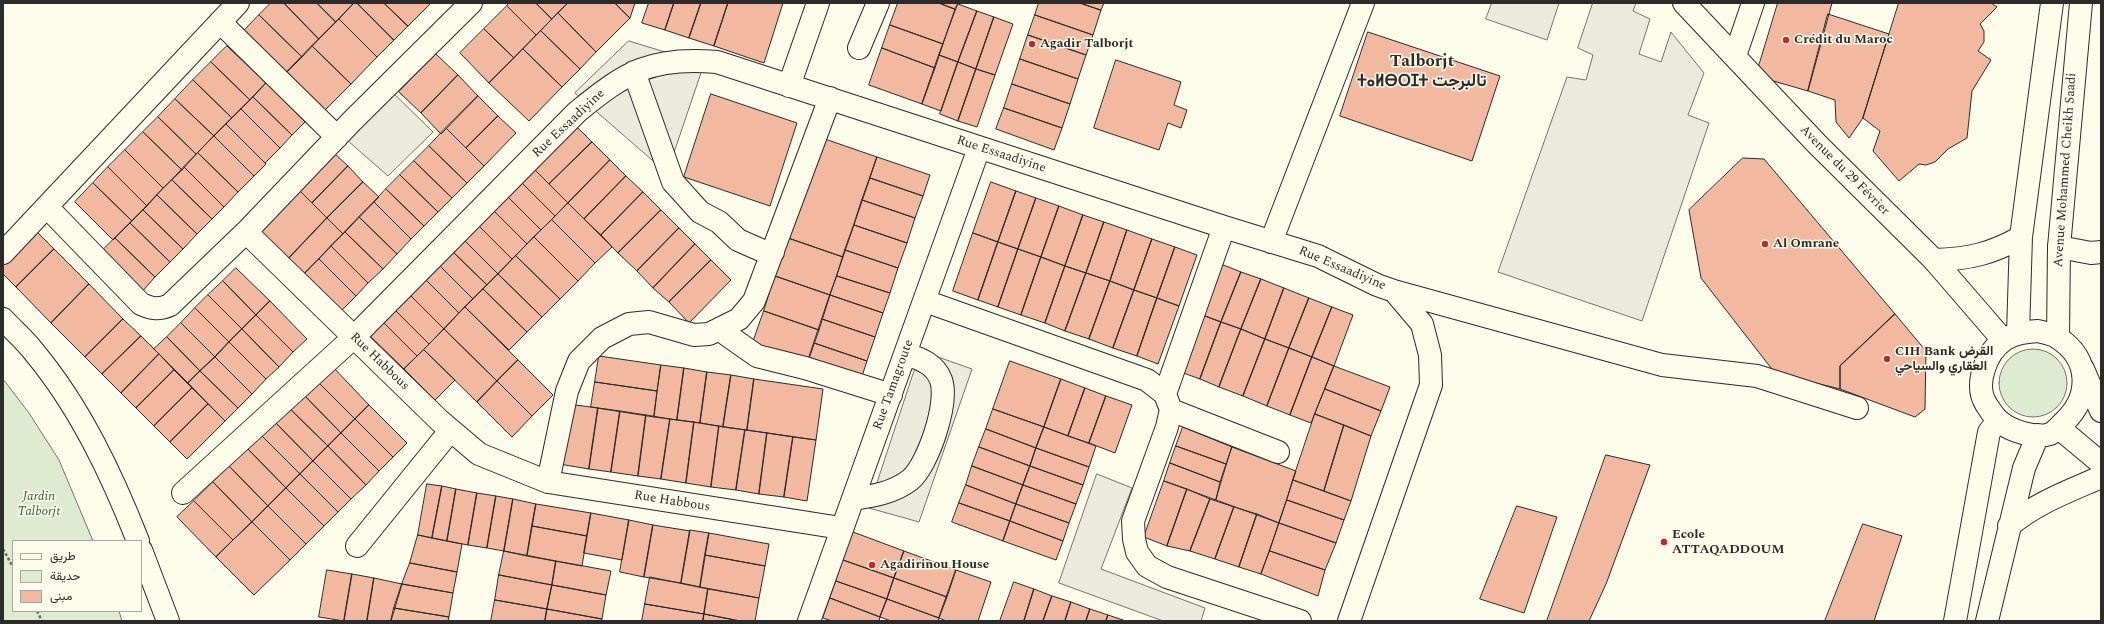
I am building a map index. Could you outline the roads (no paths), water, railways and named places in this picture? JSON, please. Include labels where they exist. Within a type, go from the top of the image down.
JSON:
[{"type":"street","points":[[3,253],[238,3]]},
{"type":"street","points":[[46,207],[141,304],[151,309],[161,309],[170,305],[246,232],[337,137],[471,3]]},
{"type":"street","points":[[789,86],[818,3]]},
{"type":"street","points":[[859,48],[878,3]]},
{"type":"street","points":[[1271,242],[1363,3]]},
{"type":"street","name":"Avenue du 29 Février","points":[[1684,3],[1817,144],[2011,336]]},
{"type":"street","points":[[1735,56],[1753,3]]},
{"type":"street","points":[[2011,336],[2021,237],[2052,3]]},
{"type":"street","name":"Avenue Mohammed Cheikh Saadi","points":[[2058,337],[2058,247],[2081,3]]},
{"type":"street","points":[[220,22],[337,137]]},
{"type":"street","name":"Rue Essaadiyine","points":[[184,493],[354,338],[577,112],[610,85],[634,72],[667,62],[694,60],[717,62],[979,148],[1318,256],[1377,286],[1394,291],[1422,324],[1430,355],[1431,385],[1349,621]]},
{"type":"street","points":[[634,72],[673,182],[700,212],[719,222],[738,240],[763,251],[773,252]]},
{"type":"street","points":[[548,482],[567,391],[579,361],[602,338],[629,324],[649,322],[694,335],[709,334],[720,330],[739,319],[754,301],[830,98]]},
{"type":"street","name":"Rue Tamagroute","points":[[808,621],[906,354],[979,148]]},
{"type":"street","points":[[1224,227],[1168,402],[1167,427],[1133,521],[1134,539],[1137,552],[1147,566],[1167,577],[1300,621]]},
{"type":"street","name":"Rue Habbous","points":[[246,232],[450,431],[479,454],[548,482],[841,528]]},
{"type":"street","points":[[1934,260],[1958,260],[1983,255],[2001,248],[2021,237]]},
{"type":"street","points":[[2058,247],[2091,253],[2101,252]]},
{"type":"street","points":[[1394,291],[1662,365],[1757,376],[1857,408]]},
{"type":"street","points":[[925,301],[1147,380],[1168,402],[1278,452]]},
{"type":"street","points":[[3,319],[35,352],[71,404],[95,446],[138,540]]},
{"type":"street","points":[[720,330],[758,356],[805,368],[891,395]]},
{"type":"street","points":[[2082,369],[2084,391],[2075,412],[2059,428],[2050,434],[2038,435],[2016,432],[1998,421],[1985,402],[1981,379],[1988,357],[2011,336],[2038,331],[2058,337],[2073,350],[2082,369],[2101,411]]},
{"type":"street","points":[[853,499],[884,494],[910,480],[921,467],[936,430],[943,396],[941,380],[933,367],[924,360],[906,354]]},
{"type":"street","points":[[1955,621],[1989,432],[1998,421]]},
{"type":"street","points":[[2059,428],[2101,463]]},
{"type":"street","points":[[357,546],[450,431]]},
{"type":"street","points":[[1987,621],[2024,468],[2038,435]]},
{"type":"street","points":[[2009,526],[2022,514],[2038,505],[2101,477]]},
{"type":"street","points":[[142,553],[168,621]]},
{"type":"place","name":"Crédit du Maroc","points":[[1786,40]]},
{"type":"place","name":"Agadir Talborjt","points":[[1032,44]]},
{"type":"place","name":"Al Omrane","points":[[1765,244]]},
{"type":"place","name":"CIH Bank القرض العقاري والسياحي","points":[[1887,359]]},
{"type":"place","name":"Ecole ATTAQADDOUM","points":[[1664,542]]},
{"type":"place","name":"Agadirinou House","points":[[872,565]]},
{"type":"district","name":"Talborjt ⵜⴰⵍⴱⵔⵊⵜ تالبرجت","points":[[1422,73]]},
{"type":"park label","name":"Jardin Talborjt","points":[[39,504]]}]
